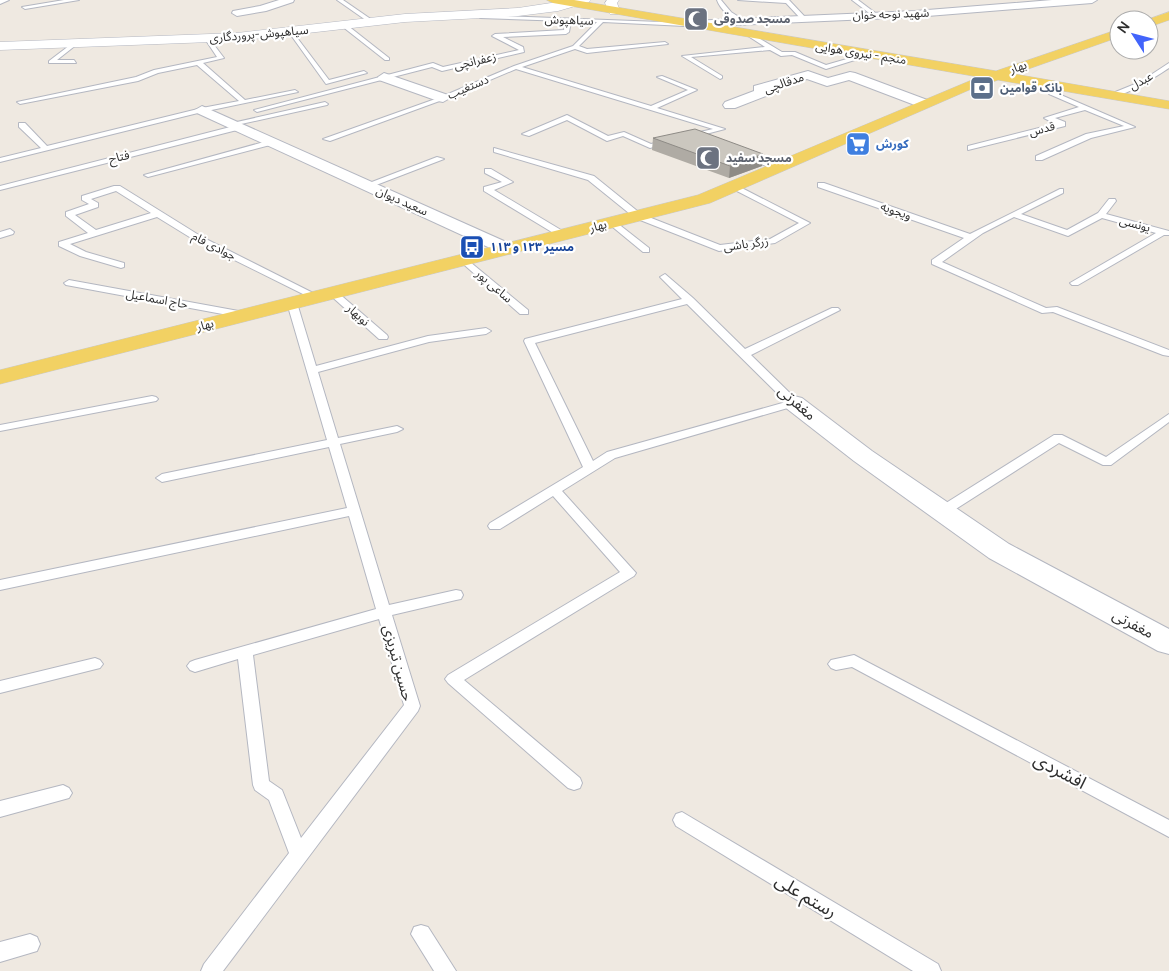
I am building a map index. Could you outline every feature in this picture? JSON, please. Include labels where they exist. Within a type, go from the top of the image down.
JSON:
[{"type":"main road","name":"منجم - نیروی هوایی","points":[[560,3],[614,5],[690,24],[1169,106]]},
{"type":"main road","name":"بهار","points":[[0,377],[704,199],[736,187],[995,75],[1109,36]]},
{"type":"street","points":[[0,1],[4,0]]},
{"type":"street","points":[[233,0],[237,6],[237,25]]},
{"type":"street","points":[[237,25],[262,9],[289,0]]},
{"type":"street","points":[[518,12],[533,0]]},
{"type":"street","name":"سیاهپوش-پروردگاری","points":[[0,46],[208,39],[237,25],[290,32],[448,14],[518,12],[585,0]]},
{"type":"street","name":"شهید نوحه خوان","points":[[690,24],[740,20],[992,9],[1092,0]]},
{"type":"street","name":"مدقالچی","points":[[730,105],[761,93],[759,90],[808,75],[827,82],[850,76],[925,104]]},
{"type":"street","points":[[384,78],[443,98]]},
{"type":"street","name":"سعید دیوان","points":[[202,110],[507,249]]},
{"type":"street","name":"مغفرتی","points":[[794,402],[864,456],[999,551],[1169,643]]},
{"type":"lane","points":[[25,7],[76,0]]},
{"type":"lane","points":[[340,0],[372,22]]},
{"type":"lane","points":[[741,0],[787,1],[803,18]]},
{"type":"lane","points":[[855,0],[876,15]]},
{"type":"lane","points":[[727,1],[719,1],[729,13],[740,20]]},
{"type":"lane","points":[[556,19],[560,3]]},
{"type":"lane","name":"سیاهپوش","points":[[448,14],[690,24]]},
{"type":"lane","name":"زعفرانچی","points":[[257,110],[433,65],[442,69],[522,51],[520,48],[495,36],[566,32],[568,20]]},
{"type":"lane","name":"دستغیب","points":[[327,139],[443,98],[516,66],[575,46],[602,21]]},
{"type":"lane","points":[[345,26],[387,59]]},
{"type":"lane","points":[[290,32],[328,83]]},
{"type":"lane","points":[[747,34],[781,54],[792,53],[826,67],[871,54]]},
{"type":"lane","points":[[20,102],[138,79],[156,71],[221,58],[208,39]]},
{"type":"lane","points":[[74,44],[51,62],[74,62]]},
{"type":"lane","points":[[575,46],[588,51],[665,44]]},
{"type":"lane","points":[[720,77],[685,56],[771,48]]},
{"type":"lane","points":[[199,63],[244,102]]},
{"type":"lane","name":"عبدل","points":[[1111,95],[1142,83],[1169,65]]},
{"type":"lane","points":[[516,66],[721,129],[684,138]]},
{"type":"lane","points":[[0,160],[202,110],[304,90],[364,73]]},
{"type":"lane","points":[[653,107],[694,90],[660,77]]},
{"type":"lane","points":[[1039,158],[1089,136],[1131,127],[1051,93],[1049,84]]},
{"type":"lane","name":"فتاح","points":[[0,188],[235,125],[325,104]]},
{"type":"lane","name":"قدس","points":[[971,148],[1062,124],[1048,118],[1084,108]]},
{"type":"lane","points":[[526,134],[567,117],[606,139],[624,134],[650,146],[676,140]]},
{"type":"lane","points":[[22,125],[46,149]]},
{"type":"lane","points":[[693,136],[710,142]]},
{"type":"lane","points":[[148,175],[271,142]]},
{"type":"lane","points":[[497,150],[591,178],[638,216]]},
{"type":"lane","points":[[737,152],[780,168]]},
{"type":"lane","points":[[368,185],[440,159]]},
{"type":"lane","points":[[488,171],[509,182],[487,189],[563,235]]},
{"type":"lane","name":"ویجویه","points":[[820,185],[971,237]]},
{"type":"lane","name":"زرگر باشی","points":[[638,216],[720,248],[772,240],[806,223],[736,187]]},
{"type":"lane","name":"جوادی فام","points":[[94,233],[69,214],[95,205],[84,198],[117,188],[199,239],[324,295]]},
{"type":"lane","points":[[1060,191],[971,237],[935,262],[1045,311],[1054,308],[1167,353]]},
{"type":"lane","points":[[1013,214],[1068,233],[1102,215],[1112,201]]},
{"type":"lane","points":[[120,265],[83,254],[62,244],[157,214]]},
{"type":"lane","name":"یونسی","points":[[1102,215],[1166,233]]},
{"type":"lane","points":[[612,222],[646,250]]},
{"type":"lane","points":[[0,235],[10,232]]},
{"type":"lane","points":[[1075,283],[1166,233]]},
{"type":"lane","name":"ساعی پور","points":[[464,260],[524,312]]},
{"type":"lane","name":"مغفرتی","points":[[666,277],[794,402]]},
{"type":"lane","name":"حاج اسماعیل","points":[[69,283],[244,315]]},
{"type":"lane","name":"نوبهار","points":[[324,295],[383,337]]},
{"type":"lane","points":[[590,468],[529,341],[690,300]]},
{"type":"lane","name":"حسین تبریزی","points":[[212,971],[412,706],[292,303]]},
{"type":"lane","points":[[744,354],[836,310]]},
{"type":"lane","points":[[312,370],[428,339],[486,331]]},
{"type":"lane","points":[[0,428],[152,398]]},
{"type":"lane","points":[[495,526],[611,455],[794,402]]},
{"type":"lane","points":[[943,511],[1058,438],[1107,462],[1169,417]]},
{"type":"lane","points":[[162,478],[397,429]]},
{"type":"lane","points":[[554,490],[629,573],[453,679],[574,783]]},
{"type":"lane","points":[[0,585],[354,510]]},
{"type":"lane","points":[[195,666],[384,612],[456,595]]},
{"type":"lane","points":[[245,651],[261,786],[276,795],[299,855]]},
{"type":"lane","name":"افشردی","points":[[836,664],[854,661],[1169,829]]},
{"type":"lane","points":[[0,687],[95,664]]},
{"type":"lane","points":[[0,809],[63,793]]},
{"type":"lane","name":"رستم علی","points":[[682,820],[931,971]]},
{"type":"lane","points":[[421,934],[446,971]]},
{"type":"lane","points":[[0,952],[30,944]]},
{"type":"building","points":[[695,129],[763,154],[730,166],[653,138]]},
{"type":"place","name":"مسجد صدوقی","points":[[696,19]]},
{"type":"place","name":"بانک قوامین","points":[[982,88]]},
{"type":"place","name":"کورش","points":[[858,144]]},
{"type":"place","name":"مسجد سفید","points":[[708,158]]},
{"type":"place","name":"مسیر ۱۲۳ و ۱۱۳","points":[[472,247]]}]
